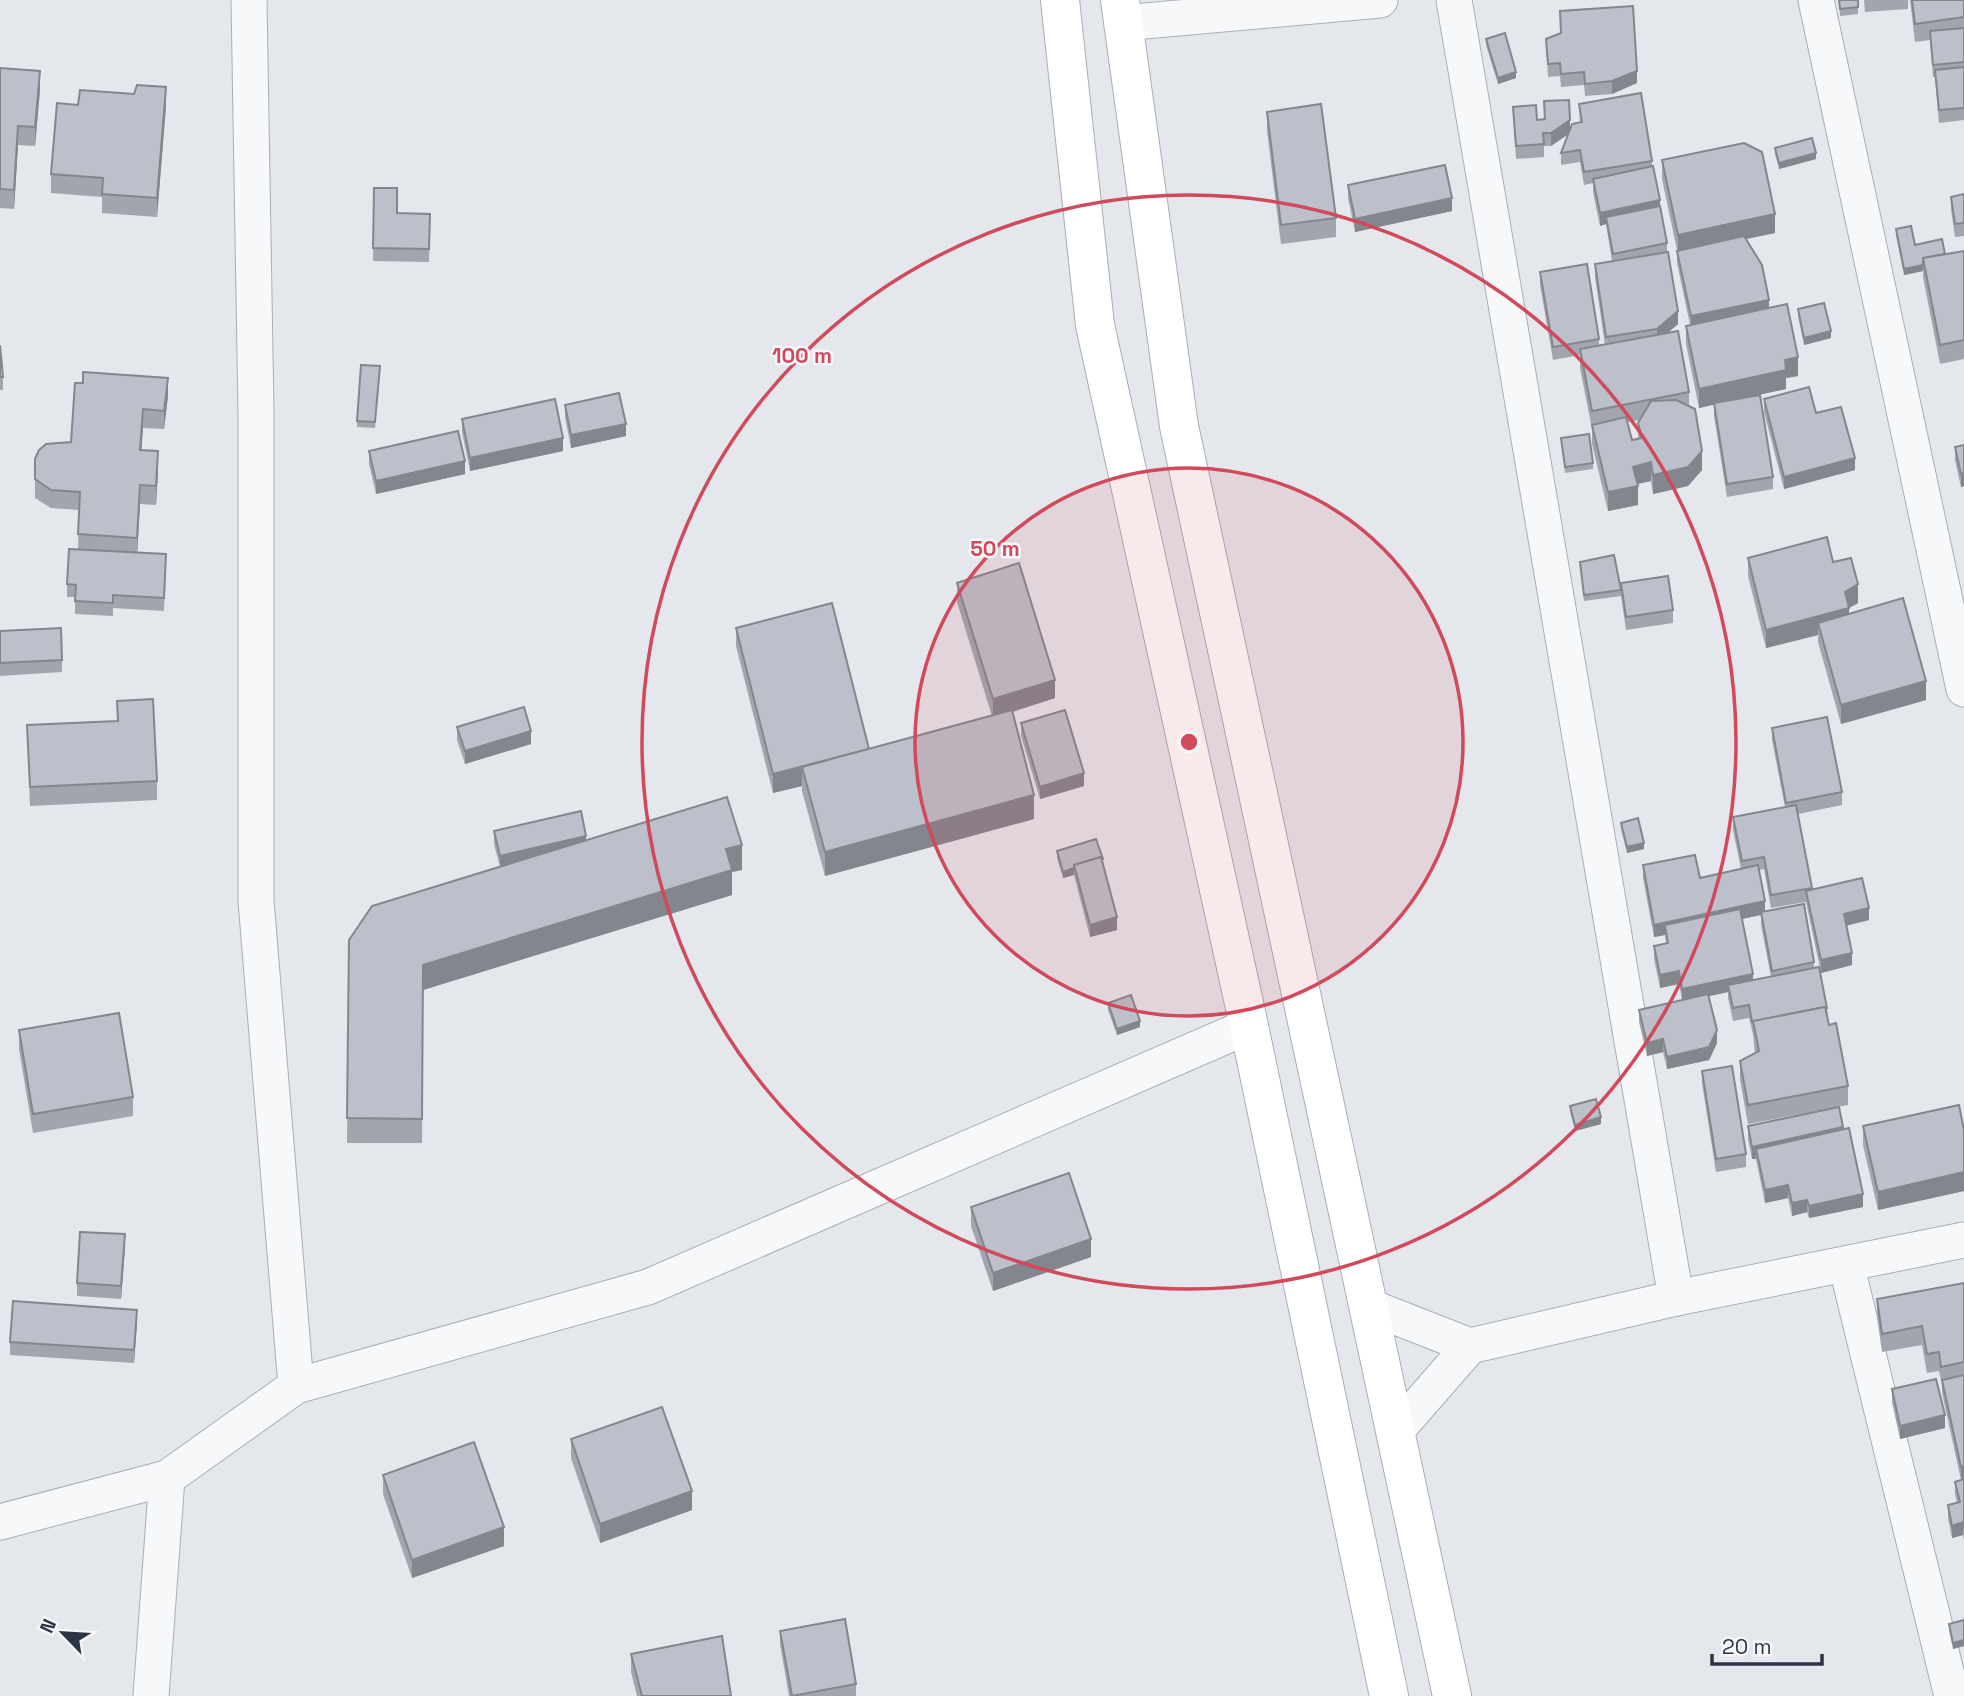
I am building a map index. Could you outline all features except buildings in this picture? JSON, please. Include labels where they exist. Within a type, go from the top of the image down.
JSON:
[{"type":"main road","points":[[1060,0],[1095,325],[1249,1026],[1390,1696]]},
{"type":"main road","points":[[1121,11],[1178,426],[1452,1696]]},
{"type":"street","points":[[249,0],[256,413],[256,901],[296,1386]]},
{"type":"street","points":[[1121,11],[1380,0]]},
{"type":"street","points":[[1454,0],[1676,1298]]},
{"type":"street","points":[[1816,0],[1964,689]]},
{"type":"street","points":[[0,1522],[167,1478],[296,1386],[648,1287],[1249,1026]]},
{"type":"street","points":[[1368,1306],[1470,1346],[1676,1298],[1964,1240]]},
{"type":"street","points":[[1846,1264],[1952,1696]]},
{"type":"street","points":[[1395,1432],[1470,1346]]},
{"type":"street","points":[[151,1696],[167,1478]]}]
